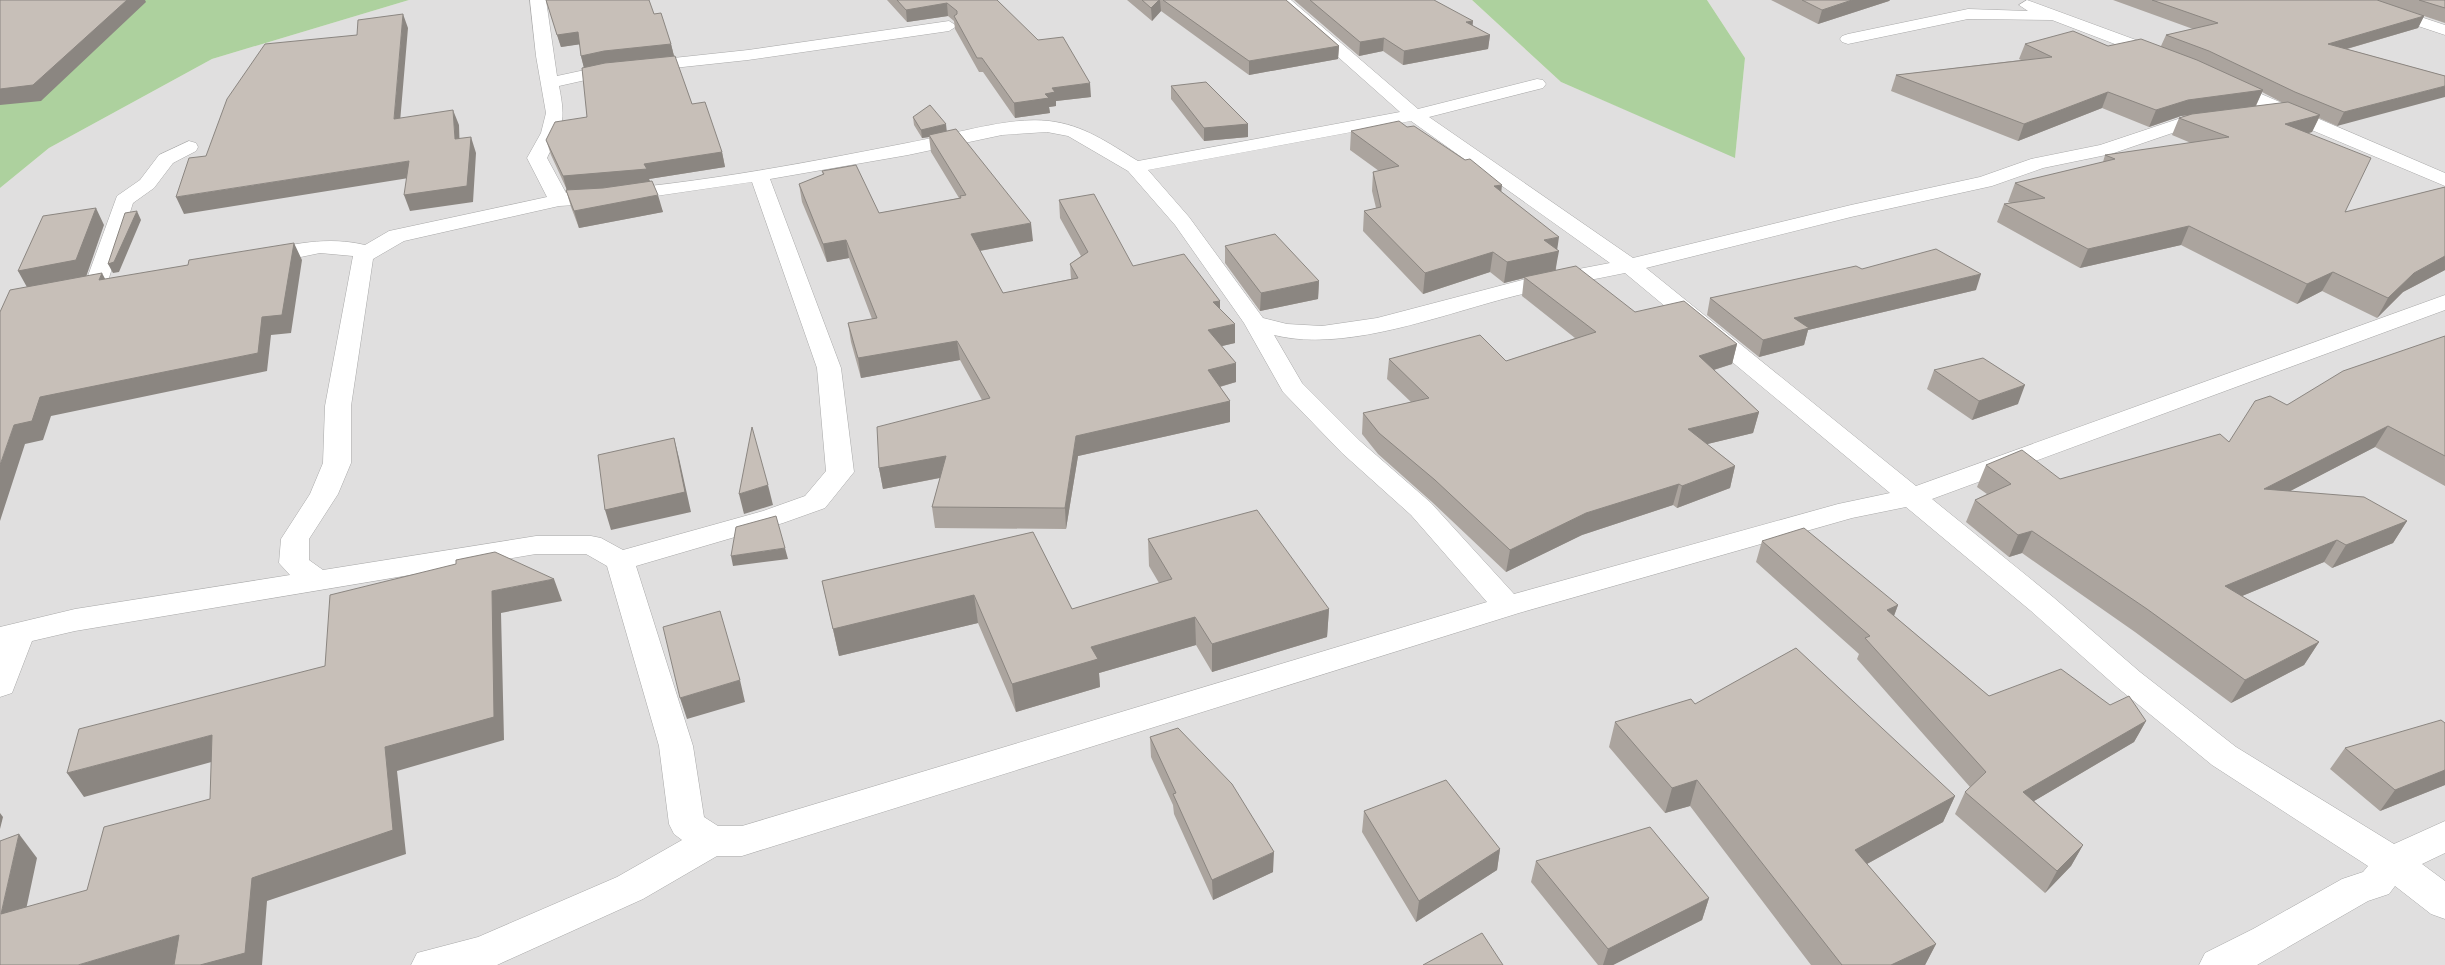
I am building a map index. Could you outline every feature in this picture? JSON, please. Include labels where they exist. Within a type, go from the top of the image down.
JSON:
[{"type":"street","points":[[538,0],[556,113],[550,133],[537,158],[559,200]]},
{"type":"street","points":[[1282,0],[1414,115],[1629,266],[1912,496],[2042,604],[2128,680],[2224,756],[2392,862],[2445,903]]},
{"type":"street","points":[[2354,0],[2445,30]]},
{"type":"street","points":[[2027,5],[2179,63]]},
{"type":"street","points":[[1848,39],[1968,14],[2056,16]]},
{"type":"street","points":[[550,83],[608,70],[748,55],[949,26]]},
{"type":"street","points":[[2205,74],[2282,111],[2445,180]]},
{"type":"street","points":[[1135,167],[1414,115],[1537,84]]},
{"type":"street","points":[[1256,323],[1287,331],[1322,333],[1378,325],[1526,286],[1629,266],[1851,211],[1985,182],[2038,163],[2104,150],[2181,124],[2282,111]]},
{"type":"street","points":[[318,580],[294,563],[295,539],[324,494],[337,462],[338,406],[364,257],[379,244],[397,236],[559,200],[608,197],[759,175],[908,149],[1002,129],[1047,126],[1074,131],[1135,167],[1182,221],[1256,323],[1292,386],[1351,447],[1421,509],[1508,606]]},
{"type":"street","points":[[96,284],[124,200],[147,184],[166,159],[189,147]]},
{"type":"street","points":[[620,561],[773,517],[815,502],[840,472],[829,368],[759,175]]},
{"type":"street","points":[[243,261],[320,248],[345,247],[369,253]]},
{"type":"street","points":[[432,965],[483,953],[622,892],[711,841],[742,841],[1508,606],[1848,510],[1912,496],[2445,302]]},
{"type":"street","points":[[0,685],[9,636],[75,620],[536,544],[591,545],[620,561],[676,746],[687,824],[711,841]]},
{"type":"street","points":[[2219,965],[2267,941],[2355,890],[2376,883],[2392,862],[2445,836]]},
{"type":"shaded area","points":[[409,0],[1472,0],[1561,82],[1735,157],[1745,58],[1707,0],[2445,0],[2445,965],[0,965],[0,188],[49,148],[212,59]]},
{"type":"green space","points":[[131,0],[409,0],[212,59],[49,148],[0,188],[0,59]]},
{"type":"green space","points":[[1472,0],[1707,0],[1745,58],[1735,158],[1561,82]]},
{"type":"building","points":[[0,0],[127,0],[33,85],[0,89]]},
{"type":"building","points":[[546,0],[649,0],[654,14],[661,13],[671,44],[604,51],[581,56],[578,32],[557,35]]},
{"type":"building","points":[[897,0],[997,0],[1038,40],[1063,37],[1090,83],[1052,88],[1055,92],[1045,94],[1049,98],[1014,103],[982,58],[977,58],[954,16],[957,14],[957,11],[947,3],[906,10]]},
{"type":"building","points":[[1142,0],[1159,0],[1151,8]]},
{"type":"building","points":[[1163,0],[1286,0],[1339,46],[1249,61]]},
{"type":"building","points":[[1310,0],[1434,0],[1473,21],[1466,22],[1490,35],[1404,51],[1384,38],[1360,42]]},
{"type":"building","points":[[1802,0],[1852,0],[1822,10]]},
{"type":"building","points":[[2152,0],[2377,0],[2424,16],[2328,44],[2445,76],[2445,86],[2344,112],[2295,92],[2209,51],[2166,35],[2218,23]]},
{"type":"building","points":[[2419,0],[2445,0],[2445,8]]},
{"type":"building","points":[[403,14],[394,119],[453,110],[455,139],[471,137],[467,186],[404,195],[409,161],[176,197],[189,158],[206,156],[227,99],[265,44],[357,35],[358,20]]},
{"type":"building","points":[[2073,31],[2108,46],[2141,39],[2197,60],[2263,90],[2188,100],[2156,110],[2108,92],[2024,124],[1896,75],[2052,57],[2025,44]]},
{"type":"building","points":[[675,56],[692,104],[705,102],[722,152],[644,164],[647,169],[563,176],[546,140],[555,122],[587,117],[582,68],[605,63]]},
{"type":"building","points":[[1206,82],[1248,124],[1204,128],[1171,86]]},
{"type":"building","points":[[2288,102],[2320,115],[2285,124],[2371,158],[2345,212],[2445,187],[2445,256],[2414,273],[2388,298],[2333,272],[2307,284],[2189,226],[2088,249],[2004,204],[2045,198],[2015,183],[2115,159],[2105,155],[2229,137],[2179,118],[2192,114]]},
{"type":"building","points":[[930,105],[946,124],[921,130],[913,117]]},
{"type":"building","points":[[1399,121],[1407,127],[1414,126],[1465,160],[1470,159],[1502,185],[1494,186],[1559,237],[1544,240],[1559,251],[1507,262],[1493,252],[1425,273],[1364,211],[1381,207],[1373,172],[1399,166],[1351,131]]},
{"type":"building","points":[[956,129],[1031,223],[971,234],[1003,293],[1078,278],[1070,264],[1088,252],[1059,200],[1094,194],[1133,266],[1184,254],[1220,301],[1213,302],[1235,324],[1208,330],[1236,363],[1208,370],[1230,401],[1076,436],[1065,508],[932,507],[946,456],[879,468],[877,427],[990,398],[957,341],[858,358],[848,323],[877,318],[846,240],[823,244],[799,184],[824,174],[822,171],[856,165],[879,213],[961,198],[960,196],[966,195],[929,135]]},
{"type":"building","points":[[652,181],[658,195],[574,211],[566,190],[603,188]]},
{"type":"building","points":[[96,208],[76,260],[18,271],[43,216]]},
{"type":"building","points":[[137,211],[114,262],[108,264],[125,213]]},
{"type":"building","points":[[1275,234],[1319,281],[1261,293],[1225,246]]},
{"type":"building","points":[[294,243],[282,315],[262,317],[258,353],[40,397],[32,421],[14,425],[0,465],[0,312],[10,290],[102,273],[99,280],[188,265],[189,260]]},
{"type":"building","points":[[1936,249],[1981,274],[1794,318],[1809,328],[1763,340],[1710,298],[1856,266],[1862,269]]},
{"type":"building","points":[[1576,266],[1635,312],[1684,301],[1737,344],[1699,356],[1759,412],[1688,429],[1735,466],[1682,486],[1679,484],[1586,513],[1510,550],[1435,480],[1379,433],[1363,413],[1429,398],[1389,359],[1480,335],[1506,361],[1596,332],[1524,277]]},
{"type":"building","points":[[2445,336],[2445,456],[2388,426],[2264,489],[2364,497],[2407,521],[2346,545],[2337,540],[2225,586],[2319,642],[2245,680],[2147,609],[2032,531],[2018,535],[1975,500],[2011,484],[1986,465],[2022,450],[2060,479],[2220,434],[2229,442],[2255,401],[2270,396],[2287,405],[2343,371]]},
{"type":"building","points":[[1983,358],[2025,385],[1979,401],[1934,370]]},
{"type":"building","points":[[752,427],[768,485],[739,494]]},
{"type":"building","points":[[674,438],[685,492],[605,510],[598,455]]},
{"type":"building","points":[[1257,510],[1329,609],[1212,644],[1195,617],[1091,647],[1098,659],[1012,684],[974,595],[833,629],[822,581],[1033,532],[1072,609],[1172,579],[1148,539]]},
{"type":"building","points":[[776,516],[785,548],[731,556],[736,527]]},
{"type":"building","points":[[1804,528],[1898,605],[1887,610],[1989,696],[2061,669],[2110,705],[2129,696],[2146,721],[2023,792],[2083,845],[2057,871],[1965,792],[1986,772],[1865,638],[1870,636],[1762,541]]},
{"type":"building","points":[[495,552],[554,579],[492,591],[494,717],[385,747],[393,830],[252,878],[245,953],[200,965],[174,965],[179,935],[78,965],[0,965],[0,841],[19,834],[1,914],[87,890],[104,827],[210,799],[212,735],[67,773],[79,729],[325,666],[330,595],[456,564],[456,560]]},
{"type":"building","points":[[720,611],[740,680],[680,698],[663,627]]},
{"type":"building","points":[[1796,648],[1955,796],[1855,850],[1936,944],[1891,965],[1842,965],[1697,780],[1672,788],[1615,722],[1691,699],[1695,704]]},
{"type":"building","points":[[2441,720],[2445,723],[2445,770],[2395,790],[2345,748]]},
{"type":"building","points":[[1178,728],[1232,784],[1274,852],[1212,880],[1173,794],[1176,793],[1150,737]]},
{"type":"building","points":[[1446,780],[1500,849],[1419,901],[1364,811]]},
{"type":"building","points":[[1650,827],[1709,898],[1608,949],[1536,861]]},
{"type":"building","points":[[1482,933],[1503,965],[1423,965]]}]
